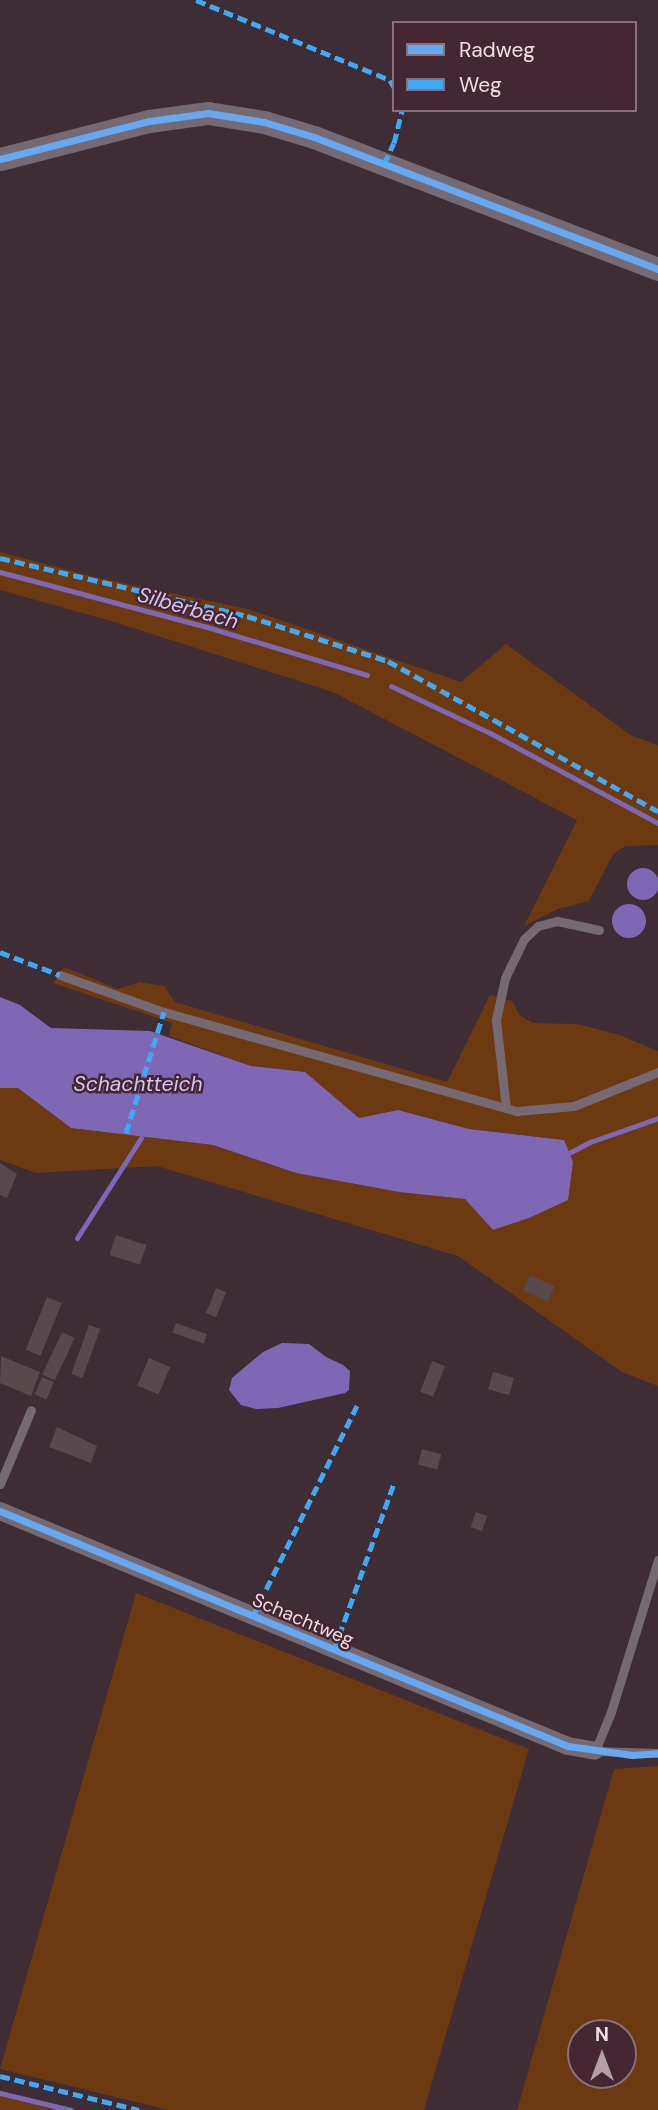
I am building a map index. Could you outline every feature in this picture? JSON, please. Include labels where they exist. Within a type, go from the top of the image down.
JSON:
[{"type":"street","points":[[0,159],[149,121],[208,113],[264,122],[314,137],[658,269]]},
{"type":"street","name":"Schachtweg","points":[[0,1511],[568,1746],[595,1751]]},
{"type":"lane","points":[[506,1108],[496,1020],[505,978],[524,939],[538,926],[557,921],[599,930]]},
{"type":"lane","points":[[60,975],[164,1012],[517,1111],[574,1106],[658,1072]]},
{"type":"lane","points":[[70,989],[80,983]]},
{"type":"lane","points":[[0,1484],[31,1410]]},
{"type":"lane","points":[[658,1560],[611,1712],[595,1751],[658,1753]]},
{"type":"shaded area","points":[[0,552],[99,578],[248,609],[461,682],[506,644],[632,736],[658,745],[658,845],[626,846],[617,851],[589,901],[558,909],[524,926],[577,820],[333,692],[111,621],[0,590]]},
{"type":"shaded area","points":[[64,967],[118,989],[140,982],[164,986],[175,1002],[447,1082],[490,995],[512,1001],[520,1015],[532,1023],[577,1024],[620,1035],[658,1051],[658,1386],[622,1372],[458,1256],[157,1166],[36,1173],[0,1160],[0,1088],[18,1088],[71,1128],[213,1145],[296,1173],[399,1192],[466,1199],[564,1140],[469,1129],[398,1110],[359,1118],[305,1072],[251,1066],[169,1036],[172,1023],[53,983]]},
{"type":"shaded area","points":[[136,1593],[529,1749],[424,2110],[169,2110],[0,2069]]},
{"type":"shaded area","points":[[658,1766],[658,2110],[517,2110],[614,1769]]},
{"type":"shaded area","points":[[0,2092],[72,2110],[0,2110]]},
{"type":"water","points":[[643,868],[655,872],[659,884],[655,896],[643,900],[631,896],[627,884],[631,872]]},
{"type":"water","points":[[629,904],[641,909],[646,921],[641,933],[629,938],[617,933],[612,921],[617,909]]},
{"type":"water","name":"Schachtteich","points":[[0,997],[20,1005],[51,1028],[150,1031],[251,1066],[305,1072],[359,1118],[398,1110],[469,1129],[564,1140],[573,1162],[568,1200],[529,1218],[493,1230],[465,1199],[399,1192],[296,1173],[213,1145],[71,1128],[18,1088],[0,1088]]},
{"type":"water","points":[[282,1343],[309,1344],[326,1357],[343,1365],[350,1371],[349,1390],[278,1408],[256,1409],[241,1405],[229,1390],[232,1378],[263,1352]]},
{"type":"building","points":[[0,1163],[17,1174],[7,1198],[0,1195]]},
{"type":"building","points":[[116,1235],[146,1245],[140,1265],[110,1255]]},
{"type":"building","points":[[530,1275],[555,1286],[548,1302],[523,1291]]},
{"type":"building","points":[[216,1288],[226,1292],[216,1317],[206,1313]]},
{"type":"building","points":[[47,1297],[62,1303],[40,1356],[26,1350]]},
{"type":"building","points":[[176,1323],[207,1334],[204,1344],[173,1332]]},
{"type":"building","points":[[89,1325],[100,1329],[82,1378],[71,1374]]},
{"type":"building","points":[[62,1332],[75,1338],[55,1381],[42,1375]]},
{"type":"building","points":[[1,1356],[40,1372],[31,1396],[0,1383]]},
{"type":"building","points":[[149,1358],[170,1367],[158,1395],[137,1386]]},
{"type":"building","points":[[432,1361],[445,1366],[433,1397],[420,1392]]},
{"type":"building","points":[[493,1372],[514,1378],[509,1395],[488,1389]]},
{"type":"building","points":[[42,1377],[54,1382],[47,1400],[35,1394]]},
{"type":"building","points":[[57,1427],[97,1446],[91,1463],[49,1447]]},
{"type":"building","points":[[422,1449],[441,1454],[437,1470],[418,1464]]},
{"type":"building","points":[[476,1512],[487,1516],[482,1531],[471,1527]]},
{"type":"waterway","name":"Silberbach","points":[[0,572],[207,627],[367,675]]},
{"type":"waterway","name":"Silberbach","points":[[391,686],[490,733],[658,823]]},
{"type":"waterway","points":[[569,1153],[590,1142],[658,1118]]},
{"type":"waterway","points":[[77,1238],[141,1138]]},
{"type":"waterway","points":[[0,2093],[71,2110]]},
{"type":"marked path","points":[[196,0],[390,80],[392,84]]},
{"type":"marked path","points":[[384,164],[394,143],[402,112]]},
{"type":"marked path","points":[[0,558],[247,616],[388,661],[658,811]]},
{"type":"marked path","points":[[0,952],[60,975]]},
{"type":"marked path","points":[[126,1133],[164,1012]]},
{"type":"marked path","points":[[253,1616],[358,1404]]},
{"type":"marked path","points":[[334,1650],[394,1483]]},
{"type":"marked path","points":[[0,2076],[139,2110]]},
{"type":"cycle path","points":[[0,159],[149,121],[208,113],[264,122],[314,137],[658,269]]},
{"type":"cycle path","points":[[0,1511],[568,1746],[632,1755],[658,1753]]}]
